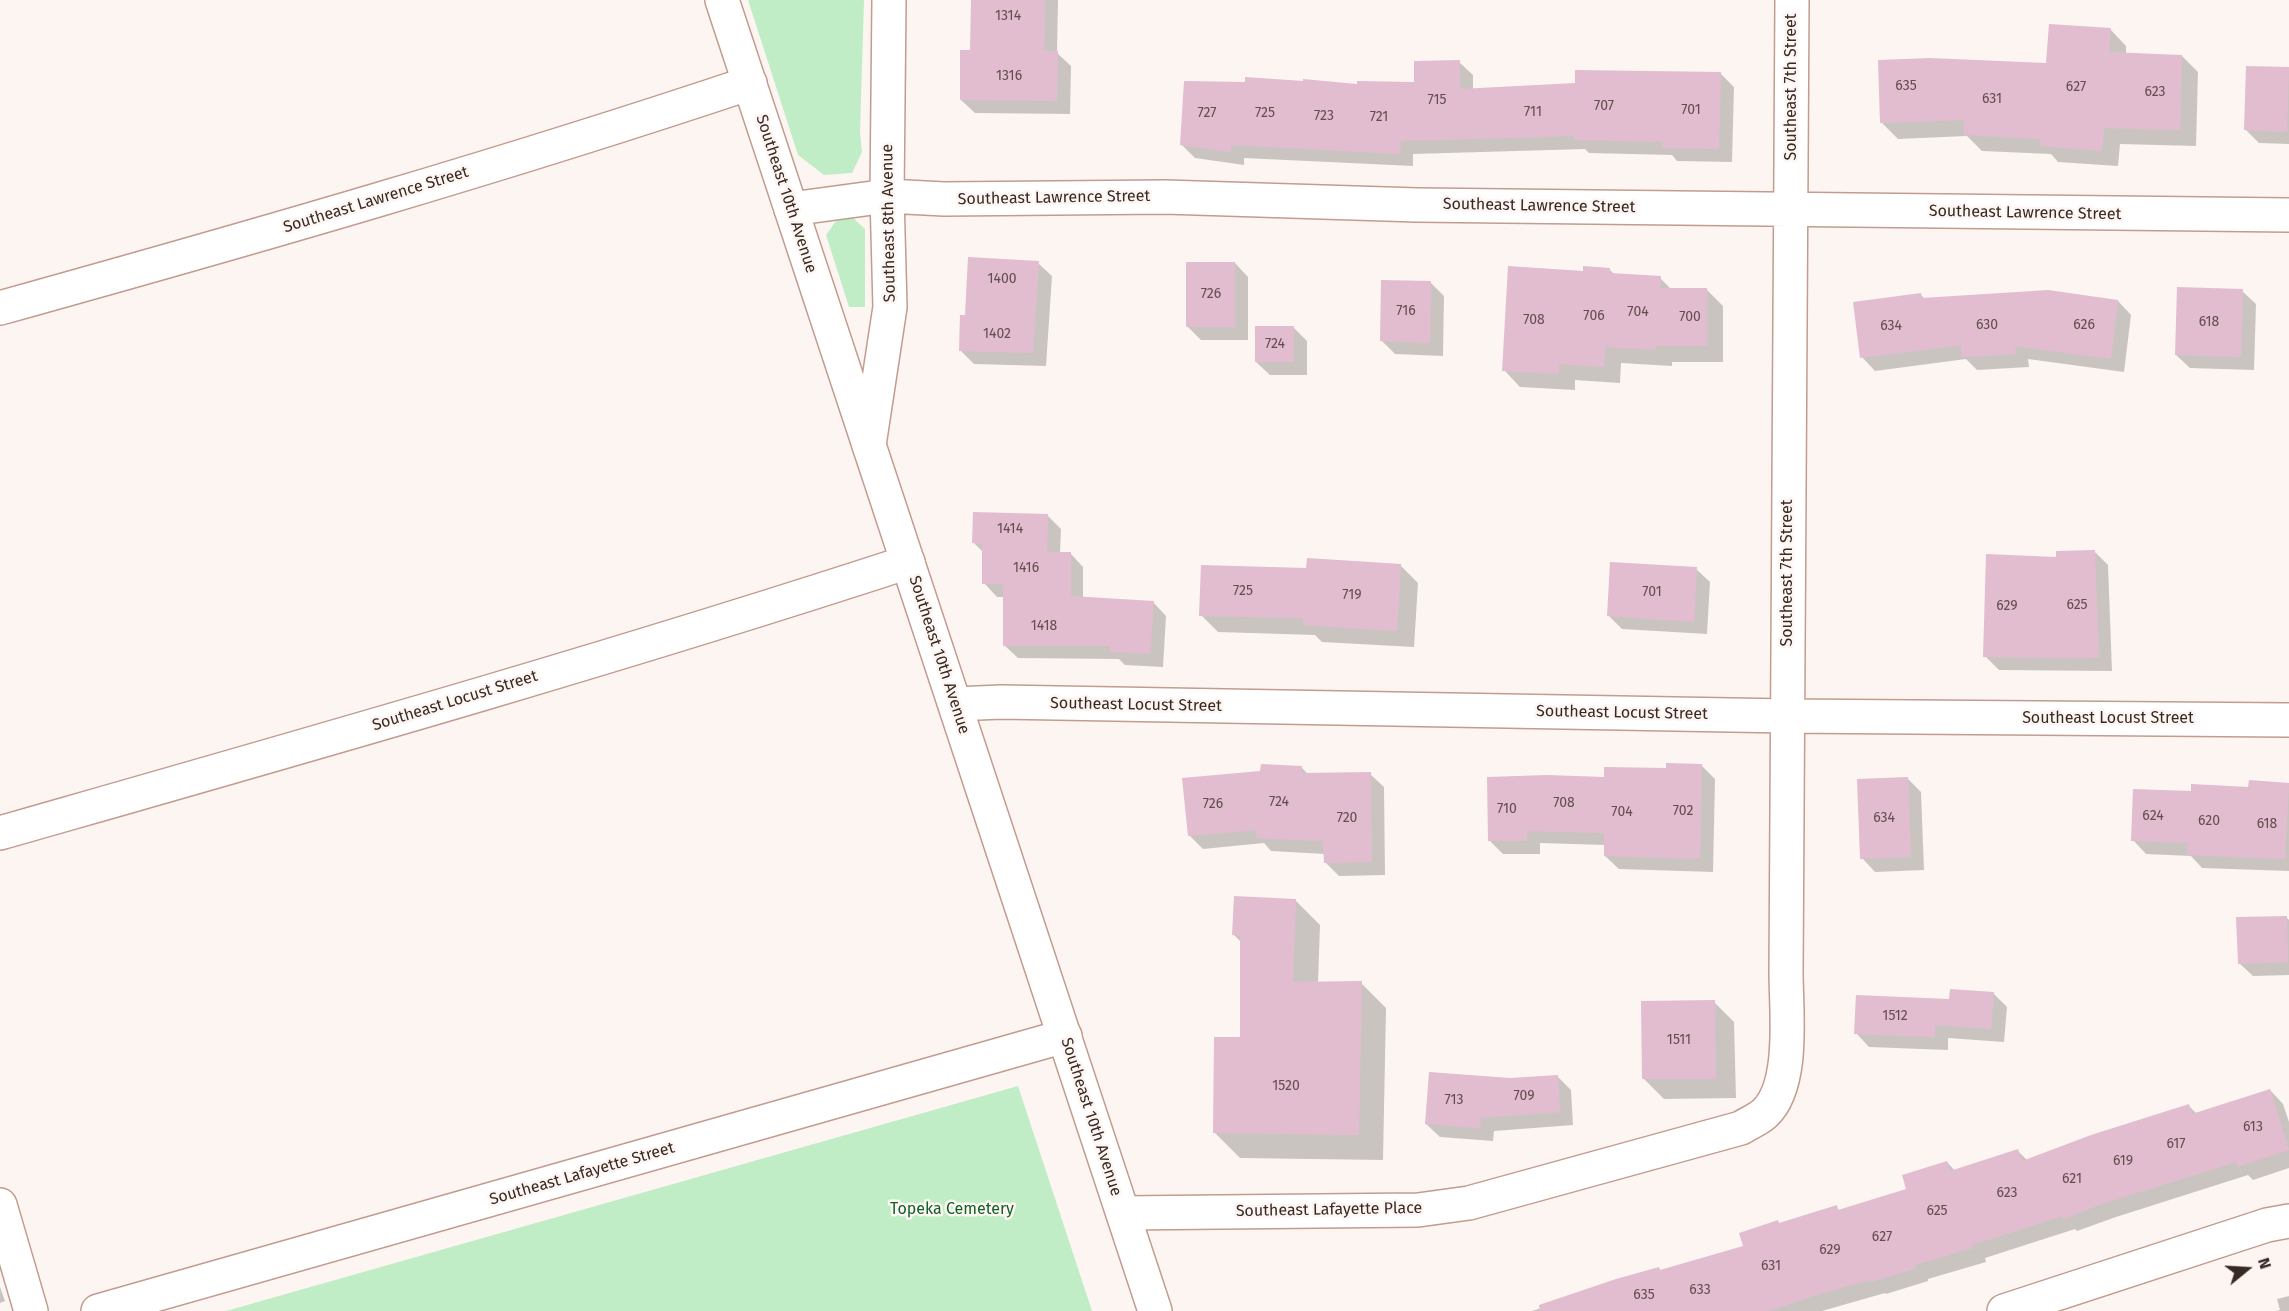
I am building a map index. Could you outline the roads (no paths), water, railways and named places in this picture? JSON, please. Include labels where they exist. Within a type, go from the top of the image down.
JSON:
[{"type":"street","name":"Southeast 10th Avenue","points":[[722,0],[1155,1311]]},
{"type":"street","name":"Southeast 8th Avenue","points":[[869,445],[890,307],[887,196],[889,0]]},
{"type":"street","name":"Southeast 7th Street","points":[[1741,1128],[1766,1113],[1781,1090],[1785,1072],[1792,0]]},
{"type":"street","name":"Southeast Lawrence Street","points":[[0,308],[194,254],[473,171],[750,83]]},
{"type":"street","name":"Southeast Lawrence Street","points":[[791,209],[887,196],[944,200],[1165,197],[1417,205],[2289,215]]},
{"type":"street","name":"Southeast Locust Street","points":[[0,833],[659,640],[908,562]]},
{"type":"street","name":"Southeast Locust Street","points":[[955,704],[1001,702],[1787,716],[2289,720]]},
{"type":"street","name":"Southeast Lafayette Street","points":[[98,1311],[1065,1036]]},
{"type":"street","name":"Southeast Lafayette Place","points":[[1123,1213],[1418,1210],[1469,1203],[1741,1128]]},
{"type":"street","points":[[0,1205],[31,1311]]},
{"type":"street","points":[[2004,1311],[2267,1224],[2289,1221]]},
{"type":"park label","name":"Topeka Cemetery","points":[[952,1210]]}]
